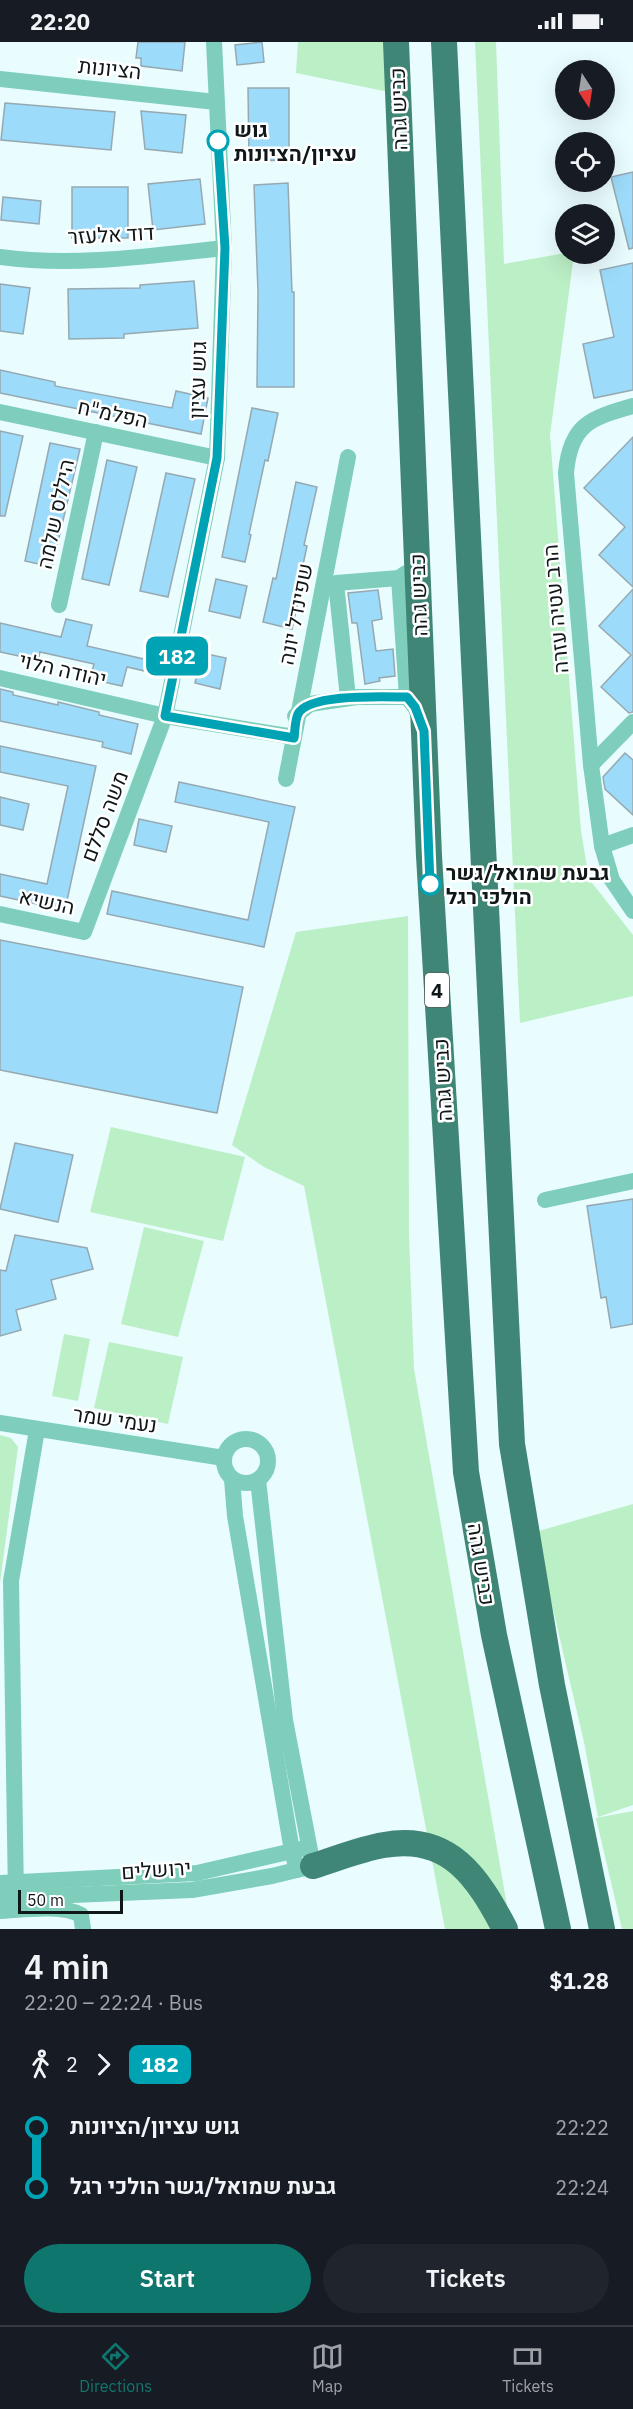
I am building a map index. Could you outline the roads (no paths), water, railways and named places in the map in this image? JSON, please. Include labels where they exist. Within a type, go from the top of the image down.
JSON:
[{"type":"highway","name":"כביש גהה","points":[[396,42],[408,572],[424,731],[430,877],[466,1472],[494,1635],[558,1929]]},
{"type":"highway","points":[[444,42],[512,1444],[552,1685],[602,1929]]},
{"type":"highway","points":[[505,1685],[543,1929]]},
{"type":"highway","points":[[302,1858],[385,1845],[420,1845],[442,1851],[459,1862],[473,1876],[489,1899],[505,1929]]},
{"type":"street","name":"גוש עציון","points":[[165,716],[217,458],[225,248],[214,42]]},
{"type":"street","name":"הציונות","points":[[0,79],[216,102]]},
{"type":"street","name":"דוד אלעזר","points":[[0,256],[19,259],[110,260],[225,248]]},
{"type":"street","name":"הרב עטיה עזרה","points":[[633,406],[597,416],[579,431],[568,452],[566,472],[591,765],[602,846],[612,880],[633,911]]},
{"type":"street","name":"הפלמ\"ח","points":[[0,411],[217,458]]},
{"type":"street","name":"היללס שלמה","points":[[59,605],[96,432]]},
{"type":"street","name":"שפינדל יונה","points":[[286,779],[348,457]]},
{"type":"street","points":[[348,698],[336,583],[408,572],[407,697],[415,707],[424,731]]},
{"type":"street","name":"יהודה הלוי","points":[[0,678],[165,716],[294,738]]},
{"type":"street","points":[[275,734],[310,704],[348,698],[407,697]]},
{"type":"street","name":"משה סללם","points":[[84,932],[165,716]]},
{"type":"street","points":[[591,765],[633,722]]},
{"type":"street","points":[[602,846],[633,835]]},
{"type":"street","name":"הנשיא","points":[[0,914],[84,932]]},
{"type":"street","points":[[545,1200],[633,1181]]},
{"type":"street","name":"נעמי שמר","points":[[0,1423],[224,1458]]},
{"type":"street","points":[[8,1890],[11,1581],[37,1430]]},
{"type":"street","points":[[232,1479],[243,1484],[255,1483],[266,1472],[268,1458],[266,1451],[258,1442],[248,1439],[231,1444],[224,1458],[224,1466],[232,1479],[235,1516],[302,1858]]},
{"type":"street","points":[[258,1480],[302,1858]]},
{"type":"street","name":"ירושלים","points":[[8,1890],[192,1890],[272,1876],[302,1858]]},
{"type":"street","points":[[0,1911],[67,1910],[82,1922]]},
{"type":"place","name":"גוש עציון/הציונות","points":[[218,141]]},
{"type":"place","name":"גבעת שמואל/גשר הולכי רגל","points":[[430,884]]}]
